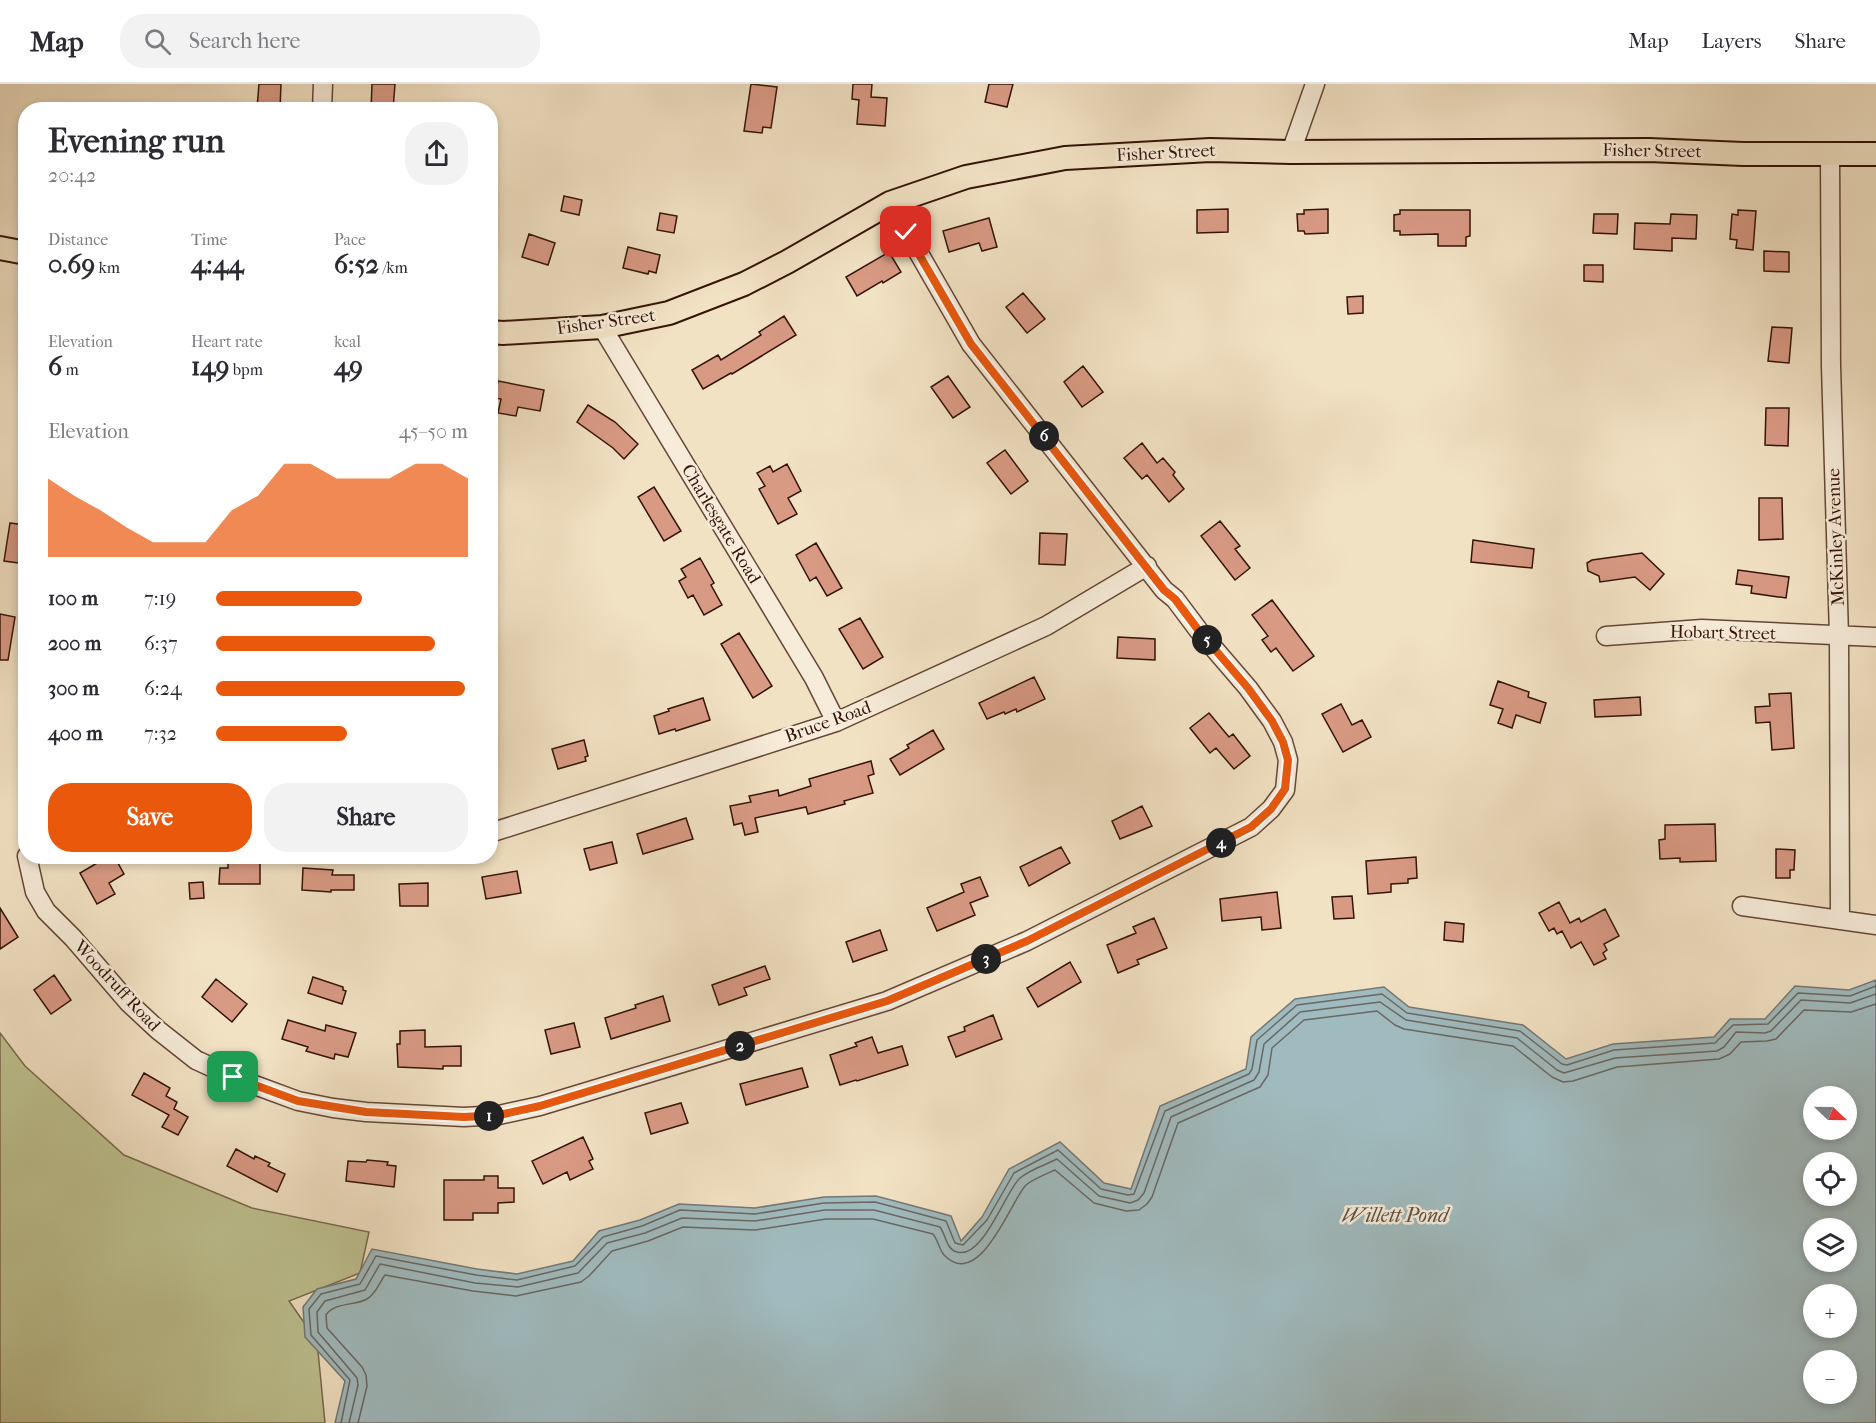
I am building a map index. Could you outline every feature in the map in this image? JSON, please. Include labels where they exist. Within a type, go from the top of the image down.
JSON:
[{"type":"main road","name":"Fisher Street","points":[[498,333],[602,327],[669,313],[744,284],[890,203],[966,177],[1065,159],[1210,150],[1291,152],[1649,150],[1876,154]]},
{"type":"main road","points":[[0,248],[18,251]]},
{"type":"street","points":[[322,102],[323,84]]},
{"type":"street","points":[[1291,152],[1315,84]]},
{"type":"street","name":"McKinley Avenue","points":[[1830,154],[1831,366],[1839,636],[1840,920]]},
{"type":"street","name":"Woodruff Road","points":[[29,864],[35,892],[46,911],[73,938],[128,1002],[158,1030],[196,1060],[233,1077],[298,1101],[366,1112],[464,1117],[499,1115],[540,1106],[887,1001],[1027,941],[1251,827],[1271,809],[1285,789],[1288,760],[1283,742],[1272,721],[1175,599],[1164,590],[971,344],[890,203]]},
{"type":"street","name":"Charlesgate Road","points":[[602,327],[814,678],[836,722]]},
{"type":"street","name":"Bruce Road","points":[[498,830],[836,722],[1046,626],[1147,566]]},
{"type":"street","name":"Hobart Street","points":[[1606,636],[1702,629],[1876,637]]},
{"type":"street","points":[[1742,906],[1876,925]]},
{"type":"green space","points":[[0,1033],[25,1066],[124,1155],[252,1208],[369,1232],[360,1273],[289,1301],[317,1341],[325,1423],[0,1423]]},
{"type":"water","name":"Willett Pond","points":[[1876,980],[1876,1423],[335,1423],[345,1381],[305,1337],[303,1307],[317,1289],[356,1279],[372,1249],[477,1269],[517,1274],[573,1261],[599,1231],[640,1220],[679,1204],[755,1208],[824,1197],[876,1196],[951,1216],[961,1241],[982,1217],[1009,1169],[1060,1142],[1104,1183],[1131,1189],[1160,1106],[1246,1069],[1251,1037],[1295,999],[1384,987],[1409,1007],[1523,1025],[1566,1059],[1613,1044],[1714,1037],[1730,1019],[1765,1019],[1795,986],[1849,990]]},
{"type":"building","points":[[259,84],[281,84],[280,102],[258,102]]},
{"type":"building","points":[[372,84],[395,84],[394,102],[371,102]]},
{"type":"building","points":[[751,84],[777,87],[771,128],[763,127],[762,133],[744,131]]},
{"type":"building","points":[[853,84],[872,84],[871,97],[887,98],[885,126],[857,124],[859,100],[852,99]]},
{"type":"building","points":[[989,84],[1013,84],[1007,107],[985,102]]},
{"type":"building","points":[[564,196],[582,200],[579,215],[561,211]]},
{"type":"building","points":[[1228,209],[1228,232],[1197,233],[1197,210]]},
{"type":"building","points":[[1328,209],[1328,233],[1305,234],[1304,231],[1298,231],[1297,214],[1304,214],[1304,210]]},
{"type":"building","points":[[1400,210],[1470,210],[1470,236],[1466,237],[1466,246],[1438,246],[1438,234],[1400,235],[1400,231],[1394,231],[1394,215],[1400,214]]},
{"type":"building","points":[[1738,210],[1756,211],[1753,250],[1736,248],[1737,240],[1730,239],[1732,214],[1738,215]]},
{"type":"building","points":[[660,213],[677,216],[674,233],[657,230]]},
{"type":"building","points":[[1594,214],[1618,214],[1617,234],[1593,233]]},
{"type":"building","points":[[1671,214],[1697,215],[1696,239],[1672,238],[1672,251],[1634,249],[1635,223],[1670,224]]},
{"type":"building","points":[[989,218],[997,247],[982,251],[979,243],[949,252],[943,231]]},
{"type":"building","points":[[529,234],[555,243],[548,265],[522,257]]},
{"type":"building","points":[[628,247],[660,255],[656,273],[649,271],[648,274],[623,268]]},
{"type":"building","points":[[1764,251],[1789,252],[1789,272],[1764,271]]},
{"type":"building","points":[[889,252],[901,272],[857,296],[846,277]]},
{"type":"building","points":[[1584,265],[1603,265],[1603,282],[1584,281]]},
{"type":"building","points":[[1023,293],[1045,319],[1027,333],[1006,307]]},
{"type":"building","points":[[1363,296],[1363,313],[1348,314],[1347,297]]},
{"type":"building","points":[[784,316],[796,335],[703,389],[692,370],[718,355],[721,360],[761,335],[759,332]]},
{"type":"building","points":[[1772,327],[1792,328],[1789,363],[1768,361]]},
{"type":"building","points":[[1083,366],[1103,392],[1082,407],[1064,382]]},
{"type":"building","points":[[948,376],[970,407],[953,418],[931,387]]},
{"type":"building","points":[[498,381],[544,390],[540,411],[518,407],[516,416],[498,413],[501,399],[498,398]]},
{"type":"building","points":[[588,405],[615,422],[638,444],[624,459],[613,448],[577,422]]},
{"type":"building","points":[[1766,408],[1789,408],[1788,446],[1765,445]]},
{"type":"building","points":[[1142,443],[1157,463],[1163,458],[1175,472],[1173,475],[1184,489],[1169,502],[1147,475],[1142,479],[1124,458]]},
{"type":"building","points":[[1005,450],[1028,481],[1011,494],[987,463]]},
{"type":"building","points":[[787,464],[801,491],[788,498],[797,514],[778,524],[759,489],[765,486],[757,473],[770,466],[773,472]]},
{"type":"building","points":[[654,487],[681,531],[664,541],[638,497]]},
{"type":"building","points":[[1759,498],[1782,498],[1783,539],[1759,540]]},
{"type":"building","points":[[1220,521],[1240,546],[1235,549],[1250,568],[1235,580],[1201,536]]},
{"type":"building","points":[[10,523],[18,524],[18,563],[4,561]]},
{"type":"building","points":[[1040,533],[1067,534],[1065,565],[1039,564]]},
{"type":"building","points":[[1473,540],[1534,549],[1532,568],[1471,562]]},
{"type":"building","points":[[816,543],[842,588],[827,596],[816,577],[810,581],[796,555]]},
{"type":"building","points":[[1642,553],[1664,574],[1650,590],[1635,577],[1600,582],[1599,576],[1588,571],[1587,563],[1592,560]]},
{"type":"building","points":[[700,558],[714,583],[711,585],[722,605],[704,615],[693,595],[688,598],[679,581],[686,577],[681,569]]},
{"type":"building","points":[[1738,570],[1789,577],[1786,598],[1751,593],[1752,586],[1736,584]]},
{"type":"building","points":[[1272,600],[1314,656],[1293,671],[1276,648],[1271,652],[1262,640],[1268,636],[1252,615]]},
{"type":"building","points":[[0,614],[15,617],[8,660],[0,660]]},
{"type":"building","points":[[860,618],[883,657],[863,669],[839,629]]},
{"type":"building","points":[[739,633],[772,686],[753,698],[721,644]]},
{"type":"building","points":[[1118,637],[1155,639],[1155,660],[1117,658]]},
{"type":"building","points":[[1034,677],[1045,699],[1017,712],[1016,709],[987,719],[979,703]]},
{"type":"building","points":[[1498,681],[1529,692],[1528,697],[1546,703],[1540,723],[1516,715],[1512,728],[1498,723],[1503,709],[1490,705]]},
{"type":"building","points":[[1791,693],[1794,748],[1772,750],[1770,722],[1756,723],[1755,707],[1770,706],[1769,694]]},
{"type":"building","points":[[1640,697],[1641,715],[1595,717],[1594,700]]},
{"type":"building","points":[[703,698],[710,720],[659,734],[654,716]]},
{"type":"building","points":[[1341,704],[1352,725],[1362,720],[1371,737],[1343,752],[1322,714]]},
{"type":"building","points":[[1209,713],[1229,737],[1233,734],[1250,756],[1234,769],[1216,748],[1210,753],[1190,728]]},
{"type":"building","points":[[933,730],[944,749],[900,775],[890,759],[909,748],[907,745]]},
{"type":"building","points":[[584,740],[588,756],[585,757],[586,761],[558,769],[552,749]]},
{"type":"building","points":[[871,761],[874,774],[868,776],[873,793],[844,801],[845,804],[808,814],[806,807],[755,818],[758,832],[745,835],[742,823],[734,825],[730,806],[751,802],[749,796],[778,790],[779,796],[811,786],[809,779]]},
{"type":"building","points":[[1142,806],[1152,826],[1120,839],[1112,821]]},
{"type":"building","points":[[686,818],[693,839],[643,854],[637,834]]},
{"type":"building","points":[[1715,824],[1716,861],[1680,862],[1680,858],[1660,859],[1659,840],[1665,839],[1665,825]]},
{"type":"building","points":[[612,842],[617,863],[590,870],[584,849]]},
{"type":"building","points":[[1061,847],[1070,863],[1029,886],[1020,867]]},
{"type":"building","points":[[1776,849],[1795,850],[1794,870],[1790,870],[1790,878],[1776,878]]},
{"type":"building","points":[[1416,857],[1417,878],[1408,879],[1408,883],[1391,884],[1391,892],[1368,894],[1366,861]]},
{"type":"building","points":[[95,864],[118,864],[124,874],[109,883],[115,894],[97,904],[80,873]]},
{"type":"building","points":[[228,864],[260,864],[260,884],[219,884],[220,868],[228,868]]},
{"type":"building","points":[[303,868],[333,870],[332,875],[354,875],[354,890],[331,890],[331,892],[302,890]]},
{"type":"building","points":[[517,871],[521,893],[486,899],[482,877]]},
{"type":"building","points":[[980,877],[988,896],[970,903],[975,915],[937,931],[927,908],[964,892],[961,884]]},
{"type":"building","points":[[203,882],[204,898],[190,899],[189,883]]},
{"type":"building","points":[[428,883],[428,906],[400,906],[399,884]]},
{"type":"building","points":[[1277,892],[1281,928],[1262,930],[1261,917],[1222,921],[1220,899]]},
{"type":"building","points":[[1352,896],[1354,918],[1334,919],[1332,897]]},
{"type":"building","points":[[1559,902],[1570,923],[1579,918],[1581,922],[1605,909],[1619,936],[1604,944],[1607,950],[1603,953],[1606,959],[1594,965],[1581,942],[1571,948],[1562,931],[1557,934],[1554,928],[1549,931],[1539,913]]},
{"type":"building","points":[[0,908],[18,937],[0,949]]},
{"type":"building","points":[[1154,918],[1167,948],[1137,960],[1139,964],[1118,973],[1107,945],[1136,933],[1133,927]]},
{"type":"building","points":[[1445,922],[1464,924],[1463,942],[1444,940]]},
{"type":"building","points":[[880,930],[887,950],[853,962],[846,942]]},
{"type":"building","points":[[1070,962],[1081,982],[1038,1007],[1027,988]]},
{"type":"building","points":[[765,966],[770,979],[744,988],[747,995],[719,1005],[712,985]]},
{"type":"building","points":[[54,975],[71,1000],[51,1014],[34,990]]},
{"type":"building","points":[[313,977],[343,987],[346,991],[342,1004],[308,993]]},
{"type":"building","points":[[216,979],[247,1004],[232,1022],[202,997]]},
{"type":"building","points":[[663,996],[670,1021],[611,1039],[605,1018]]},
{"type":"building","points":[[993,1015],[1002,1039],[956,1057],[948,1037],[965,1031],[964,1027]]},
{"type":"building","points":[[288,1020],[325,1031],[326,1025],[356,1033],[348,1057],[335,1054],[334,1059],[306,1051],[308,1047],[282,1039]]},
{"type":"building","points":[[574,1023],[580,1047],[551,1054],[545,1030]]},
{"type":"building","points":[[425,1030],[425,1047],[461,1046],[461,1066],[443,1066],[443,1069],[398,1067],[397,1044],[400,1044],[400,1031]]},
{"type":"building","points":[[872,1037],[878,1053],[902,1046],[908,1065],[840,1085],[830,1055],[857,1046],[855,1043]]},
{"type":"building","points":[[802,1068],[808,1087],[746,1105],[740,1084]]},
{"type":"building","points":[[144,1073],[170,1088],[166,1096],[177,1102],[174,1109],[188,1117],[178,1135],[162,1127],[169,1115],[132,1095]]},
{"type":"building","points":[[681,1103],[688,1123],[651,1134],[645,1113]]},
{"type":"building","points":[[583,1137],[593,1159],[589,1161],[593,1169],[570,1180],[567,1172],[543,1184],[532,1161]]},
{"type":"building","points":[[236,1149],[254,1159],[255,1156],[270,1163],[268,1166],[285,1174],[277,1192],[227,1166]]},
{"type":"building","points":[[367,1160],[388,1162],[387,1165],[396,1166],[394,1187],[346,1181],[348,1161],[366,1162]]},
{"type":"building","points":[[484,1176],[498,1176],[498,1188],[514,1188],[514,1202],[498,1203],[498,1213],[473,1213],[473,1220],[444,1220],[444,1180],[484,1180]]},
{"type":"route","points":[[233,1077],[298,1101],[366,1112],[464,1117],[499,1115],[540,1106],[887,1001],[1027,941],[1251,827],[1271,809],[1285,789],[1288,760],[1283,742],[1272,721],[1175,599],[1164,590],[971,344],[906,232]]}]
